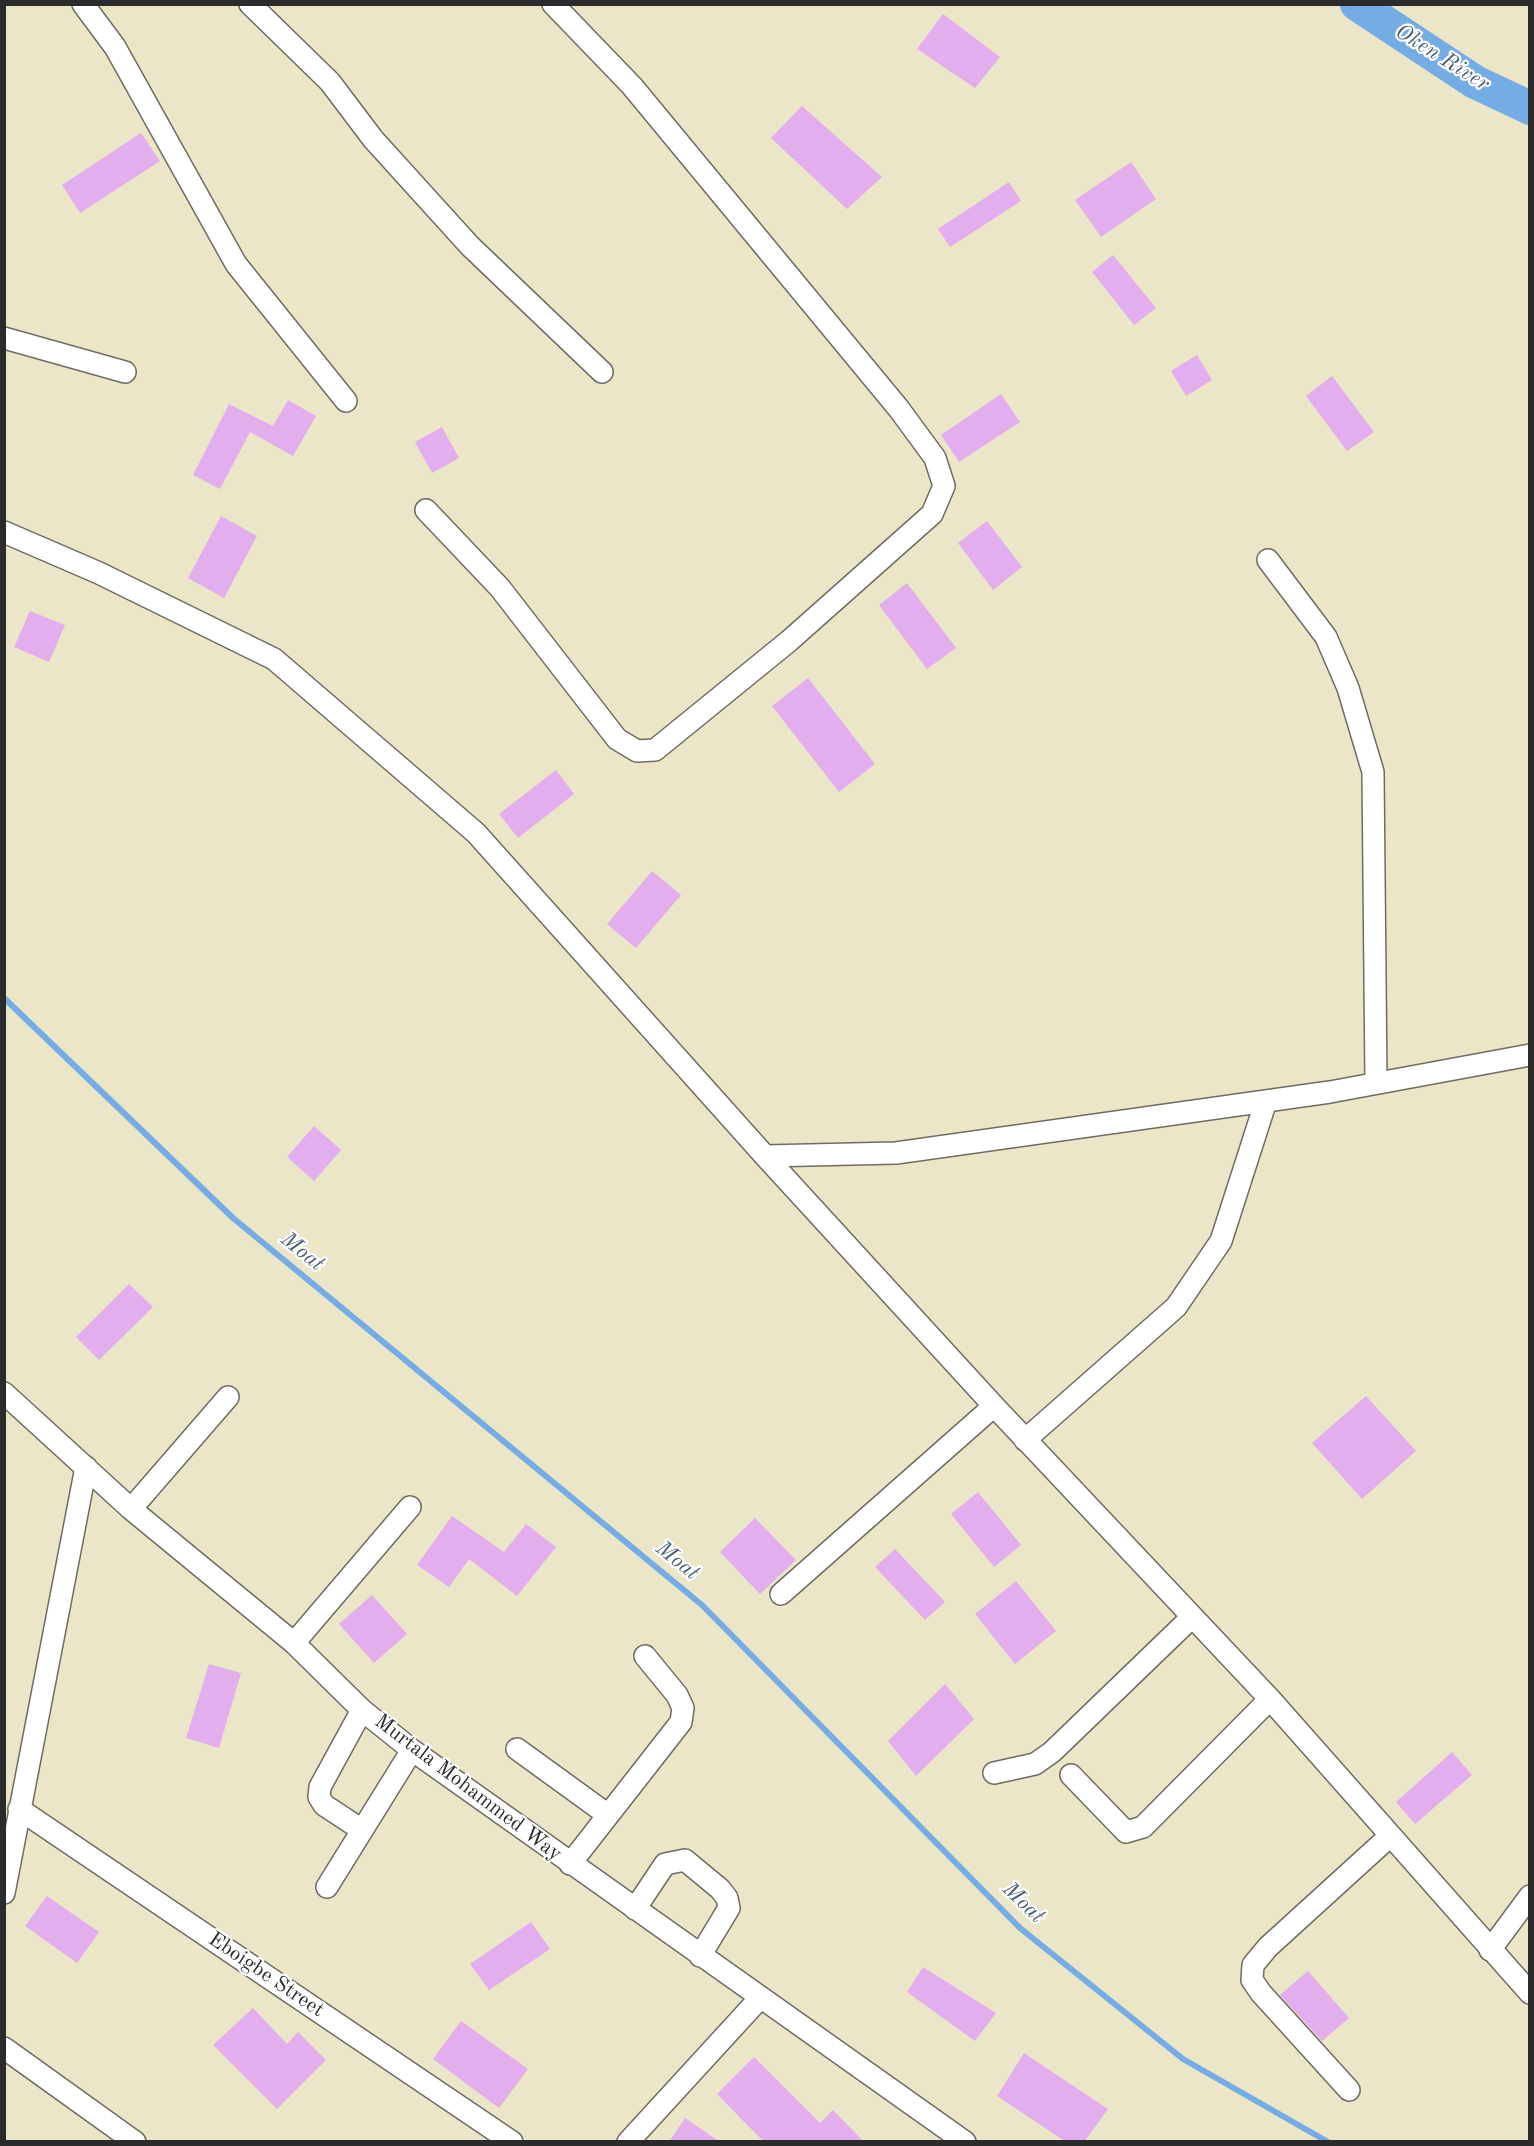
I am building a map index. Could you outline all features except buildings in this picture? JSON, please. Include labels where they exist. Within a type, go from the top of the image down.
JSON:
[{"type":"street","points":[[83,4],[116,48],[236,264],[346,400]]},
{"type":"street","points":[[250,4],[330,82],[373,139],[470,246],[602,372]]},
{"type":"street","points":[[426,510],[500,588],[616,739],[637,751],[655,750],[789,641],[932,514],[944,486],[935,459],[899,409],[632,86],[553,4]]},
{"type":"street","points":[[4,338],[125,372]]},
{"type":"street","points":[[4,532],[99,573],[274,659],[477,833],[765,1156],[1025,1440],[1270,1699],[1530,1993]]},
{"type":"street","points":[[1268,560],[1326,637],[1348,688],[1373,772],[1376,1083]]},
{"type":"street","points":[[765,1156],[896,1154],[1266,1101],[1530,1055]]},
{"type":"street","points":[[1025,1440],[1176,1307],[1221,1241],[1266,1101]]},
{"type":"street","name":"Murtala Mohammed Way","points":[[4,1393],[131,1509],[294,1643],[362,1710],[412,1750],[965,2142]]},
{"type":"street","points":[[131,1509],[228,1397]]},
{"type":"street","points":[[782,1594],[994,1406]]},
{"type":"street","points":[[4,1893],[86,1467]]},
{"type":"street","points":[[294,1643],[410,1507]]},
{"type":"street","points":[[994,1773],[1035,1764],[1052,1752],[1192,1617]]},
{"type":"street","points":[[570,1864],[681,1722],[683,1708],[676,1695],[645,1656]]},
{"type":"street","points":[[1071,1775],[1126,1832],[1143,1827],[1270,1699]]},
{"type":"street","points":[[362,1710],[320,1787],[319,1797],[324,1805],[362,1830]]},
{"type":"street","points":[[518,1749],[608,1815]]},
{"type":"street","points":[[327,1887],[412,1750]]},
{"type":"street","name":"Eboigbe Street","points":[[19,1809],[512,2142]]},
{"type":"street","points":[[1349,2090],[1261,1992],[1252,1980],[1253,1965],[1268,1947],[1390,1836]]},
{"type":"street","points":[[635,1909],[665,1864],[685,1860],[728,1898],[729,1908],[700,1956]]},
{"type":"street","points":[[1490,1950],[1530,1896]]},
{"type":"street","points":[[628,2142],[760,1998]]},
{"type":"street","points":[[4,2048],[135,2142]]},
{"type":"waterway","name":"Oken River","points":[[1357,4],[1475,82],[1530,108]]},
{"type":"waterway","name":"Moat","points":[[4,998],[233,1218],[702,1605],[1020,1928],[1183,2059],[1328,2142]]}]
